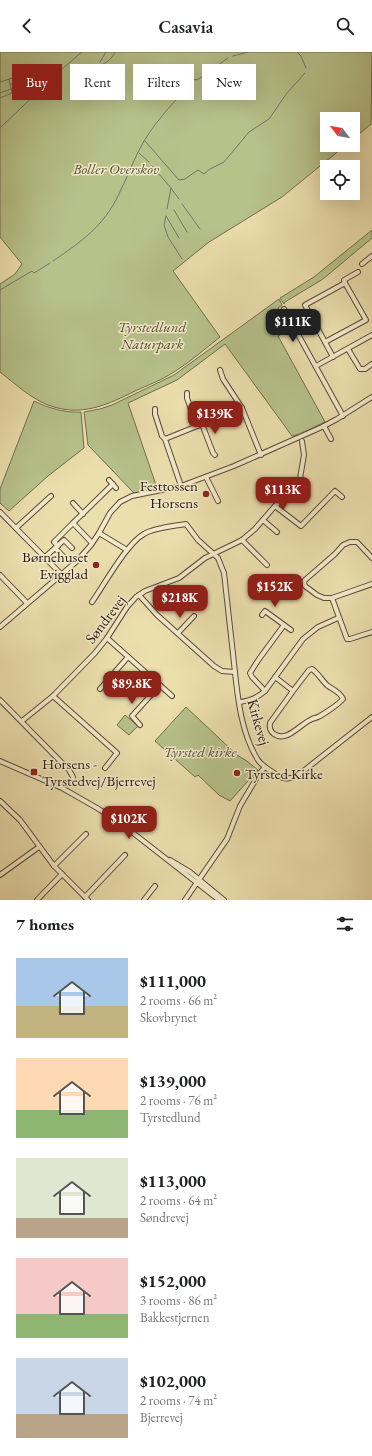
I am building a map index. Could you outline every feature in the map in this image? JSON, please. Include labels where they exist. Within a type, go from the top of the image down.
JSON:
[{"type":"street","points":[[362,264],[372,256]]},
{"type":"street","points":[[333,357],[305,305],[345,283],[344,280],[358,272]]},
{"type":"street","points":[[325,342],[366,320],[345,283]]},
{"type":"street","points":[[284,310],[343,416]]},
{"type":"street","points":[[316,366],[372,335]]},
{"type":"street","points":[[348,349],[360,369],[365,369],[372,364]]},
{"type":"street","points":[[220,370],[223,379],[242,408],[261,455]]},
{"type":"street","points":[[187,393],[187,398],[213,453],[216,455]]},
{"type":"street","points":[[0,628],[76,562],[92,544],[110,513],[120,502],[126,499],[181,486],[261,455],[324,426],[343,416],[372,397]]},
{"type":"street","points":[[165,439],[242,408]]},
{"type":"street","points":[[155,409],[155,414],[162,436],[165,439],[181,486]]},
{"type":"street","points":[[324,426],[331,440]]},
{"type":"street","name":"Søndrevej","points":[[22,721],[53,696],[81,668],[107,638],[127,607],[139,595],[145,591],[179,578],[205,558],[242,540],[276,506],[292,493],[299,484],[304,455],[302,441]]},
{"type":"street","points":[[206,477],[218,501]]},
{"type":"street","points":[[109,480],[116,488]]},
{"type":"street","points":[[64,557],[54,542],[113,484]]},
{"type":"street","points":[[276,506],[301,526],[335,491],[342,497]]},
{"type":"street","points":[[16,528],[51,496]]},
{"type":"street","points":[[73,503],[83,514]]},
{"type":"street","points":[[0,512],[62,575]]},
{"type":"street","points":[[263,520],[277,532]]},
{"type":"street","points":[[73,523],[92,544]]},
{"type":"street","points":[[92,602],[127,550],[145,533],[186,524],[198,540],[214,554]]},
{"type":"street","points":[[99,533],[127,550]]},
{"type":"street","points":[[44,558],[64,540],[72,548]]},
{"type":"street","points":[[242,540],[267,565]]},
{"type":"street","points":[[372,558],[356,542],[350,542],[304,581],[305,586],[317,595],[324,598],[332,598],[372,584]]},
{"type":"street","name":"Kirkevej","points":[[185,900],[227,839],[240,806],[259,774],[265,767],[259,761],[251,747],[243,722],[235,672],[224,573],[220,561],[214,554]]},
{"type":"street","points":[[0,575],[27,603]]},
{"type":"street","points":[[139,595],[157,615],[214,666],[227,672],[235,672]]},
{"type":"street","points":[[332,598],[346,639],[372,632]]},
{"type":"street","points":[[262,615],[265,611],[291,630]]},
{"type":"street","points":[[178,633],[194,616]]},
{"type":"street","points":[[240,702],[253,700],[259,697],[303,639],[318,627],[338,618]]},
{"type":"street","points":[[265,690],[250,673],[258,659],[284,625]]},
{"type":"street","points":[[107,638],[172,696]]},
{"type":"street","points":[[100,689],[128,657]]},
{"type":"street","points":[[312,669],[330,687],[342,696],[343,699],[318,717],[312,718],[296,728],[292,733],[283,737],[278,736],[271,732],[269,728],[270,723],[293,691],[309,670],[312,669]]},
{"type":"street","points":[[275,677],[293,691]]},
{"type":"street","points":[[140,725],[132,716],[160,685]]},
{"type":"street","points":[[53,696],[117,753],[105,768]]},
{"type":"street","points":[[0,700],[69,770],[73,777],[72,784]]},
{"type":"street","points":[[265,767],[283,778],[291,779],[372,717]]},
{"type":"street","points":[[0,761],[62,788],[85,800],[119,822],[224,900]]},
{"type":"street","points":[[0,801],[20,820],[54,866],[86,898],[125,855]]},
{"type":"street","points":[[54,866],[86,834]]},
{"type":"street","points":[[0,875],[39,847]]},
{"type":"street","points":[[37,900],[62,874]]},
{"type":"street","points":[[198,880],[219,900]]},
{"type":"street","points":[[144,900],[155,886]]},
{"type":"green space","name":"Boller Overskov","points":[[0,52],[372,52],[371,124],[360,133],[360,112],[320,112],[320,152],[337,152],[328,160],[320,160],[320,166],[282,197],[209,242],[173,271],[220,337],[186,364],[160,380],[106,404],[76,410],[54,407],[39,401],[0,372],[0,284],[15,274],[22,264],[0,237]]},
{"type":"green space","points":[[372,230],[372,238],[323,279],[284,304],[280,298],[314,277]]},
{"type":"green space","points":[[279,299],[282,305],[278,308],[291,328],[278,336],[325,422],[300,434],[292,436],[225,344],[177,380],[128,403],[157,488],[134,493],[88,445],[84,412],[112,405],[174,375]]},
{"type":"green space","points":[[34,401],[57,410],[81,412],[84,448],[48,476],[9,511],[0,503],[0,489]]},
{"type":"green space","name":"Tyrsted kirke","points":[[186,707],[237,755],[258,770],[230,801],[219,795],[198,775],[195,777],[155,741]]},
{"type":"green space","points":[[125,715],[138,726],[129,735],[117,725]]},
{"type":"waterway","points":[[0,128],[82,52]]},
{"type":"waterway","points":[[100,62],[106,52]]},
{"type":"waterway","points":[[103,64],[109,61],[115,52]]},
{"type":"waterway","points":[[233,56],[248,52]]},
{"type":"waterway","points":[[297,52],[301,56],[306,68]]},
{"type":"waterway","points":[[53,261],[82,240],[106,216],[113,206],[137,154],[155,124],[195,79],[197,80],[228,58]]},
{"type":"waterway","points":[[145,141],[179,180],[185,179],[198,170],[204,174],[210,169],[224,162],[249,132],[269,119],[287,93],[305,73]]},
{"type":"waterway","points":[[0,82],[12,78]]},
{"type":"waterway","points":[[0,98],[12,93],[9,79]]},
{"type":"waterway","points":[[0,93],[12,89]]},
{"type":"waterway","points":[[139,153],[149,162]]},
{"type":"waterway","points":[[152,166],[171,188],[167,209]]},
{"type":"waterway","points":[[171,188],[179,199]]},
{"type":"waterway","points":[[182,204],[200,229]]},
{"type":"waterway","points":[[174,210],[187,232]]},
{"type":"waterway","points":[[166,216],[164,225],[168,237],[182,259]]},
{"type":"waterway","points":[[166,216],[179,238]]},
{"type":"waterway","points":[[0,290],[32,271],[34,273],[50,263]]},
{"type":"place","name":"Festtossen Horsens","points":[[206,494]]},
{"type":"place","name":"Børnehuset Evigglad","points":[[96,565]]},
{"type":"place","name":"Horsens - Tyrstedvej/Bjerrevej","points":[[34,772]]},
{"type":"place","name":"Tyrsted Kirke","points":[[237,773]]},
{"type":"park label","name":"Tyrstedlund Naturpark","points":[[152,334]]}]
